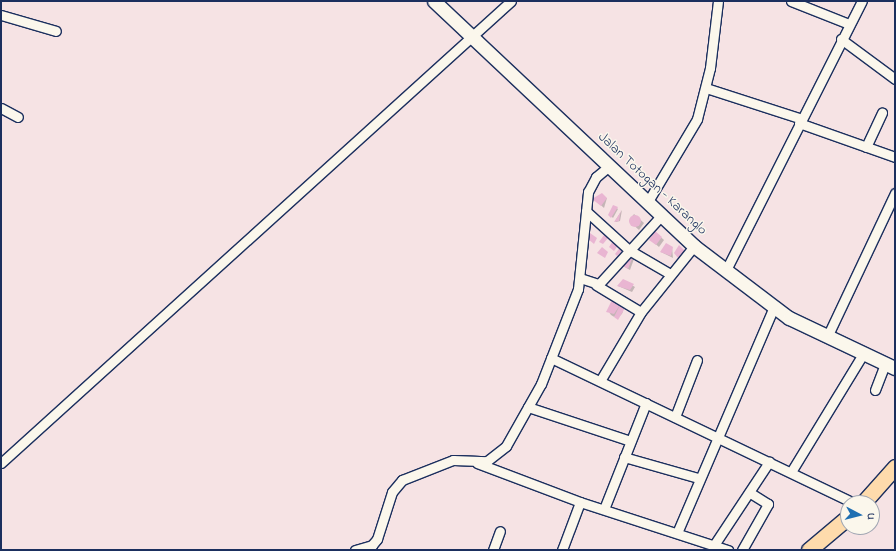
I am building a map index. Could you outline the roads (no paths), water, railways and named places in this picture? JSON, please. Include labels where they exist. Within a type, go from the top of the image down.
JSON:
[{"type":"main road","name":"Jalan Totogan - Karanglo","points":[[434,1],[609,166],[660,217],[694,246],[774,307],[827,337],[890,366]]},
{"type":"main road","points":[[870,495],[895,468]]},
{"type":"main road","points":[[817,548],[840,525]]},
{"type":"street","points":[[1,463],[473,38],[511,1]]},
{"type":"street","points":[[647,204],[692,131],[706,88],[718,1]]},
{"type":"street","points":[[791,1],[849,24]]},
{"type":"street","points":[[726,270],[841,39],[862,1]]},
{"type":"street","points":[[1,15],[56,31]]},
{"type":"street","points":[[841,39],[895,79]]},
{"type":"street","points":[[706,88],[800,121],[895,157]]},
{"type":"street","points":[[1,108],[18,117]]},
{"type":"street","points":[[866,147],[882,112]]},
{"type":"street","points":[[477,463],[495,456],[506,446],[528,407],[551,358],[580,278],[586,211],[590,186],[609,166]]},
{"type":"street","points":[[827,337],[894,200]]},
{"type":"street","points":[[586,211],[629,250],[670,274]]},
{"type":"street","points":[[596,285],[660,217]]},
{"type":"street","points":[[600,382],[641,312],[694,246]]},
{"type":"street","points":[[580,278],[596,285],[641,312]]},
{"type":"street","points":[[677,533],[698,478],[718,437],[774,307]]},
{"type":"street","points":[[791,472],[864,354]]},
{"type":"street","points":[[551,358],[840,496]]},
{"type":"street","points":[[675,417],[697,360]]},
{"type":"street","points":[[875,390],[890,366]]},
{"type":"street","points":[[604,509],[646,403]]},
{"type":"street","points":[[528,407],[630,442]]},
{"type":"street","points":[[624,457],[698,478]]},
{"type":"street","points":[[355,550],[372,545],[377,539],[392,492],[402,480],[453,460],[477,463],[580,502],[728,550]]},
{"type":"street","points":[[714,545],[769,462]]},
{"type":"street","points":[[742,550],[768,504],[749,492]]},
{"type":"street","points":[[562,550],[580,502]]},
{"type":"street","points":[[493,550],[500,531]]}]
